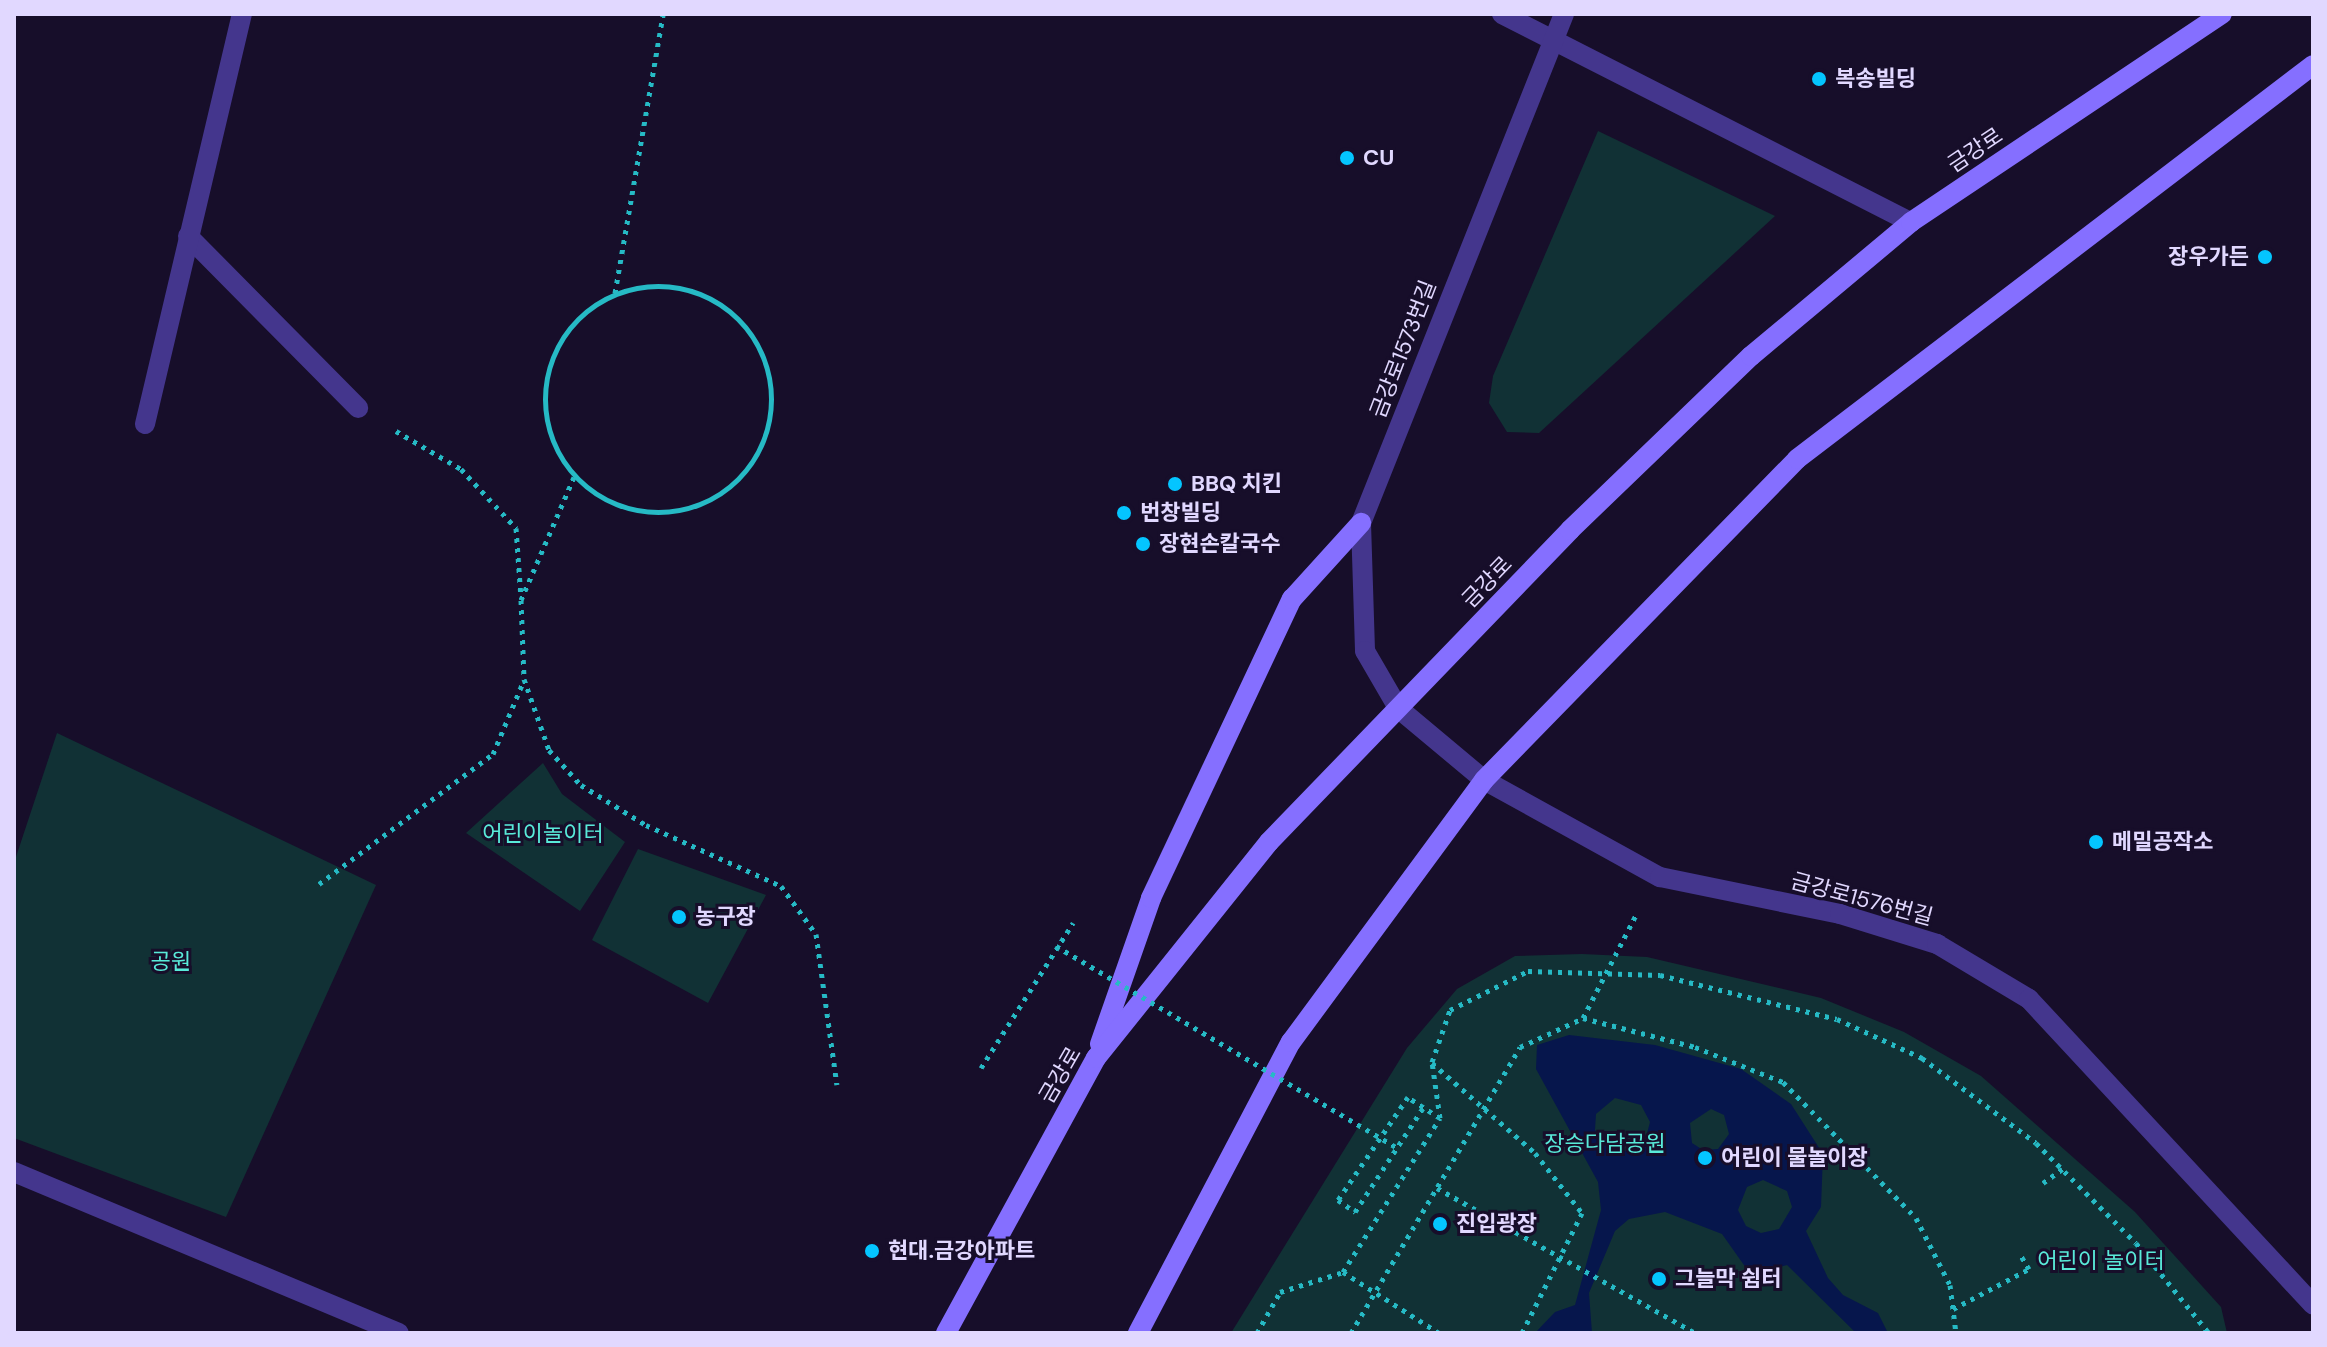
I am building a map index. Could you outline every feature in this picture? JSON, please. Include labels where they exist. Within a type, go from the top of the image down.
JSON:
[{"type":"main road","name":"금강로","points":[[946,1333],[1096,1058],[1269,842],[1398,708],[1740,367],[1911,222],[2222,14]]},
{"type":"main road","points":[[1138,1333],[1291,1042],[1484,780],[1797,459],[2313,65]]},
{"type":"main road","points":[[1096,1058],[1151,898],[1292,599],[1361,523]]},
{"type":"street","points":[[145,424],[242,14]]},
{"type":"street","points":[[1502,14],[1911,222]]},
{"type":"street","name":"금강로1573번길","points":[[1398,708],[1365,651],[1361,523],[1550,38],[1564,14]]},
{"type":"street","points":[[188,236],[358,408]]},
{"type":"street","name":"금강로1576번길","points":[[1398,708],[1484,780],[1660,877],[1840,914],[1937,944],[2029,999],[2313,1305]]},
{"type":"street","points":[[14,1172],[399,1333]]},
{"type":"path","points":[[615,293],[663,14]]},
{"type":"path","points":[[651,285],[687,289],[720,303],[748,328],[773,395],[767,434],[749,469],[730,487],[683,511],[644,513],[606,502],[574,477],[553,444],[544,409],[547,373],[568,330],[615,293],[651,285]]},
{"type":"path","points":[[358,408],[461,469],[516,528],[524,679],[549,750],[581,785],[720,864],[781,886],[816,934],[837,1085]]},
{"type":"path","points":[[521,600],[574,477]]},
{"type":"path","points":[[319,884],[493,754],[524,679]]},
{"type":"path","points":[[1583,1018],[1601,974],[1660,877]]},
{"type":"path","points":[[981,1068],[1073,923]]},
{"type":"path","points":[[1056,946],[1398,1148]]},
{"type":"path","points":[[1257,1333],[1280,1292],[1343,1272],[1440,1118],[1432,1062],[1450,1010],[1528,971],[1660,975],[1837,1019],[1922,1058],[2062,1169],[2136,1243],[2209,1333]]},
{"type":"path","points":[[1351,1333],[1520,1047],[1583,1018],[1695,1047],[1783,1082],[1916,1218],[1950,1285],[1954,1332]]},
{"type":"path","points":[[1432,1062],[1482,1114],[1535,1153],[1582,1213],[1562,1262],[1522,1333]]},
{"type":"path","points":[[1423,1108],[1355,1212],[1338,1200],[1408,1097],[1440,1118]]},
{"type":"path","points":[[2043,1183],[2062,1169]]},
{"type":"path","points":[[1437,1188],[1562,1262],[1695,1333]]},
{"type":"path","points":[[1953,1309],[2029,1269],[2020,1254]]},
{"type":"path","points":[[1343,1272],[1376,1287],[1439,1333]]},
{"type":"green space","points":[[1598,131],[1775,216],[1539,433],[1507,432],[1489,403],[1493,376]]},
{"type":"green space","name":"공원","points":[[57,733],[376,885],[226,1217],[14,1138],[14,863]]},
{"type":"green space","name":"어린이놀이터","points":[[543,763],[562,794],[625,842],[580,911],[466,833]]},
{"type":"green space","name":"농구장","points":[[638,849],[766,895],[708,1003],[592,940]]},
{"type":"green space","name":"장승다담공원","points":[[1582,954],[1647,957],[1821,998],[1904,1032],[1981,1076],[2135,1212],[2221,1307],[2227,1333],[1231,1333],[1407,1048],[1457,989],[1515,956]]},
{"type":"shaded area","name":"어린이 물놀이장","points":[[1569,1035],[1655,1045],[1741,1069],[1791,1104],[1823,1154],[1821,1207],[1806,1231],[1828,1278],[1843,1295],[1878,1313],[1888,1333],[1856,1333],[1787,1265],[1751,1275],[1722,1234],[1665,1212],[1629,1219],[1615,1231],[1589,1293],[1592,1333],[1535,1333],[1555,1312],[1575,1305],[1601,1210],[1598,1182],[1536,1069],[1537,1045]],"holes":[[[1615,1098],[1641,1105],[1650,1122],[1645,1141],[1630,1152],[1603,1145],[1595,1130],[1596,1114]],[[1711,1109],[1724,1115],[1729,1134],[1718,1149],[1703,1150],[1692,1143],[1690,1123]],[[1763,1180],[1787,1191],[1792,1207],[1779,1229],[1761,1233],[1746,1226],[1738,1210],[1747,1187]]]},
{"type":"place","name":"복송빌딩","points":[[1819,79]]},
{"type":"place","name":"CU","points":[[1347,158]]},
{"type":"place","name":"장우가든","points":[[2265,257]]},
{"type":"place","name":"BBQ 치킨","points":[[1175,484]]},
{"type":"place","name":"번창빌딩","points":[[1124,513]]},
{"type":"place","name":"장현손칼국수","points":[[1143,544]]},
{"type":"place","name":"메밀공작소","points":[[2096,842]]},
{"type":"place","name":"농구장","points":[[679,917]]},
{"type":"place","name":"어린이 물놀이장","points":[[1705,1158]]},
{"type":"place","name":"진입광장","points":[[1440,1224]]},
{"type":"place","name":"현대.금강아파트","points":[[872,1251]]},
{"type":"place","name":"그늘막 쉼터","points":[[1659,1279]]},
{"type":"park label","name":"어린이 놀이터","points":[[2101,1261]]}]
